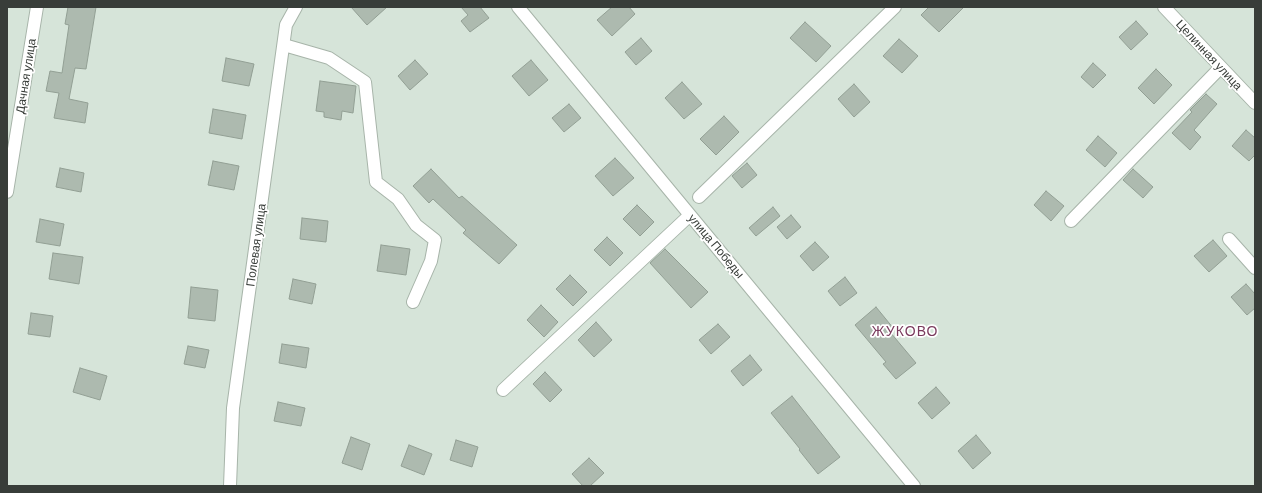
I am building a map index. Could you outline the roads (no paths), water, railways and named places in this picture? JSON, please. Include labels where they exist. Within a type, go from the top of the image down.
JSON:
[{"type":"street","name":"Дачная улица","points":[[7,192],[37,7]]},
{"type":"street","name":"Полевая улица","points":[[232,486],[233,408],[286,25],[296,7]]},
{"type":"street","name":"улица Победы","points":[[518,7],[914,486]]},
{"type":"street","points":[[699,197],[895,7]]},
{"type":"street","name":"Целинная улица","points":[[1164,7],[1255,104]]},
{"type":"street","points":[[284,45],[329,58],[365,82],[376,182],[398,199],[416,225],[435,240],[431,261],[413,302]]},
{"type":"street","points":[[1071,221],[1220,67]]},
{"type":"street","points":[[503,390],[690,215]]},
{"type":"street","points":[[1229,239],[1255,268]]},
{"type":"district","name":"ЖУКОВО","points":[[905,331]]}]
